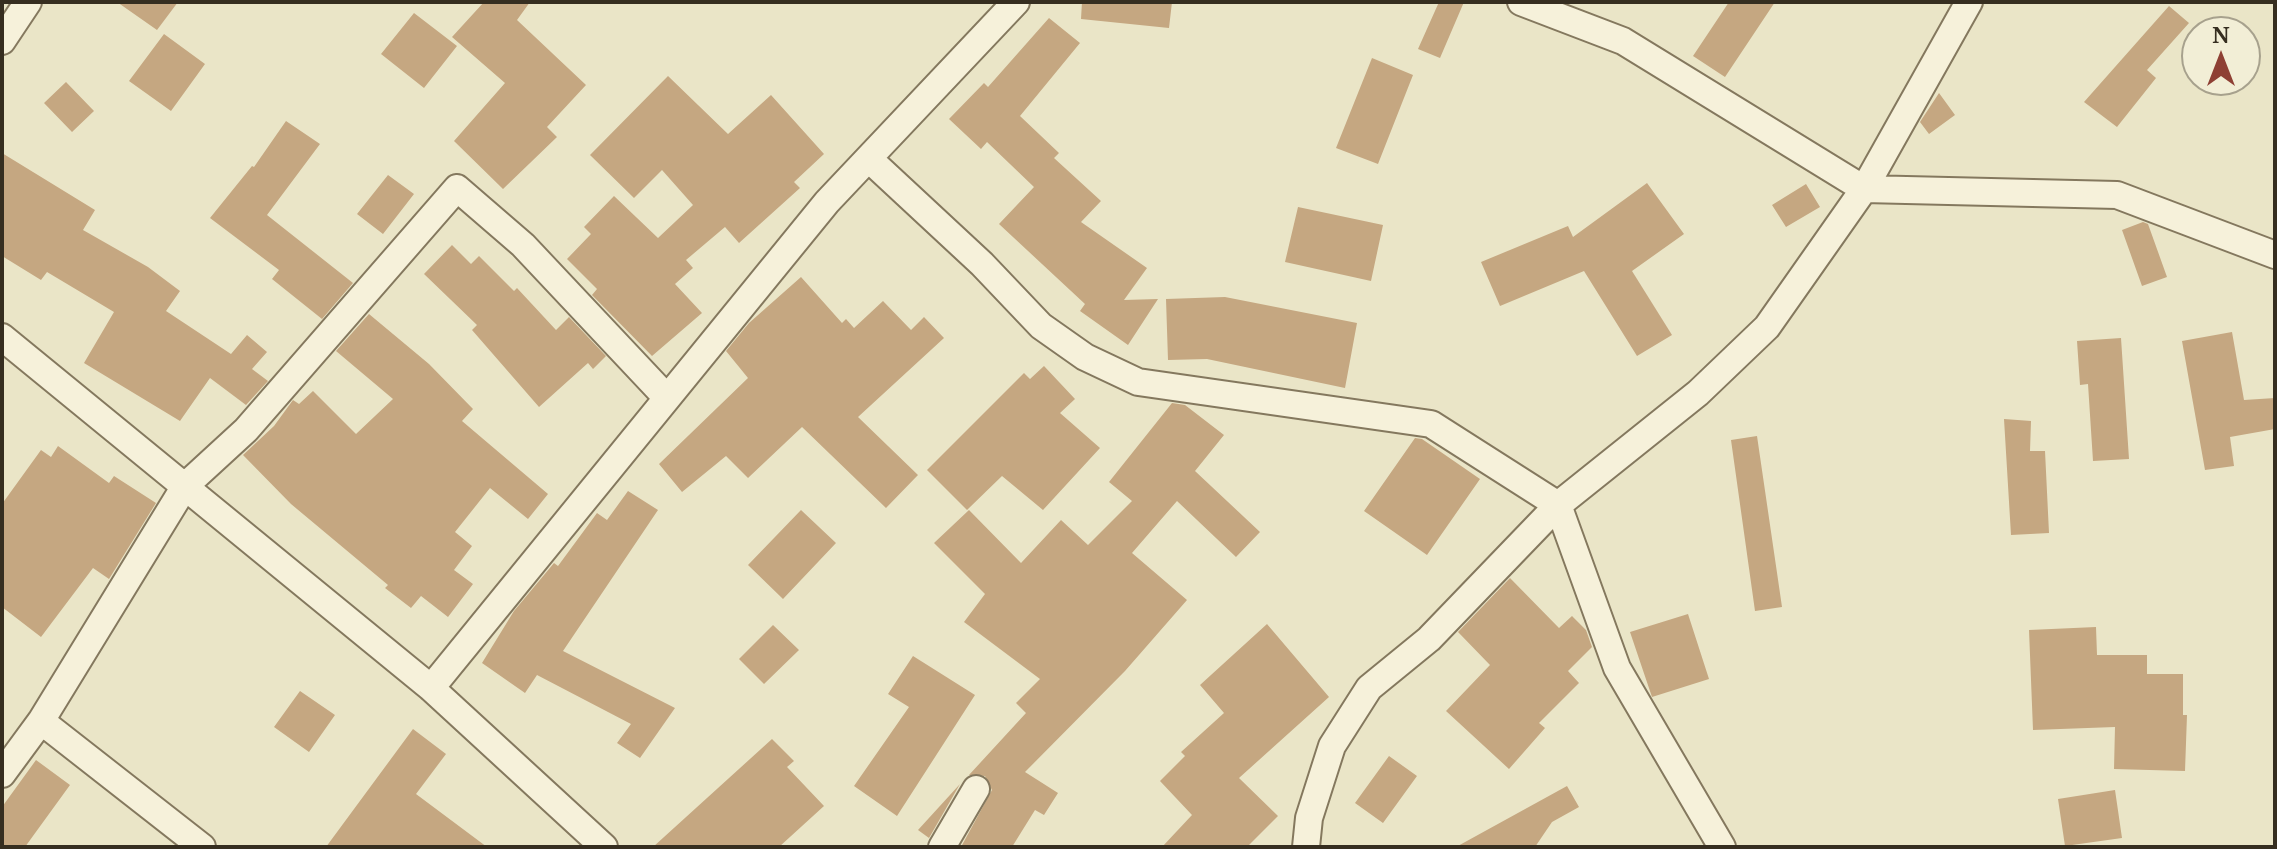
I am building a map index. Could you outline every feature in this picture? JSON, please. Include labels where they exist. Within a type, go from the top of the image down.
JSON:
[{"type":"street","points":[[2,41],[28,2]]},
{"type":"street","points":[[431,688],[827,202],[1016,2]]},
{"type":"street","points":[[1521,2],[1623,41],[1864,189],[2117,195],[2275,255]]},
{"type":"street","points":[[1306,847],[1309,818],[1332,746],[1369,688],[1429,639],[1558,505],[1698,393],[1767,327],[1864,189],[1969,2]]},
{"type":"street","points":[[869,159],[982,264],[1041,326],[1085,357],[1138,382],[1431,424],[1558,505],[1617,668],[1722,847]]},
{"type":"street","points":[[2,774],[41,721],[185,486],[246,430],[457,188],[523,245],[667,398]]},
{"type":"street","points":[[2,337],[431,688],[577,838],[604,847]]},
{"type":"street","points":[[41,721],[202,847]]},
{"type":"street","points":[[942,847],[976,789]]},
{"type":"building","points":[[117,2],[178,2],[157,30]]},
{"type":"building","points":[[484,2],[530,2],[517,20],[586,85],[547,127],[557,137],[503,189],[454,141],[505,83],[452,37]]},
{"type":"building","points":[[1082,2],[1172,2],[1169,28],[1081,19]]},
{"type":"building","points":[[1439,2],[1464,2],[1440,58],[1418,49]]},
{"type":"building","points":[[1729,2],[1775,2],[1725,77],[1693,56]]},
{"type":"building","points":[[2169,6],[2181,16],[2181,32],[2147,70],[2156,78],[2117,127],[2084,102]]},
{"type":"building","points":[[414,13],[457,46],[424,88],[381,54]]},
{"type":"building","points":[[1049,18],[1080,43],[1020,116],[1059,153],[1054,158],[1101,201],[1081,222],[1147,268],[1124,300],[1158,299],[1128,345],[1080,311],[1085,304],[999,224],[1034,187],[987,142],[981,149],[949,119],[984,83],[988,87]]},
{"type":"building","points":[[164,34],[205,64],[171,111],[129,81]]},
{"type":"building","points":[[1372,58],[1413,75],[1378,164],[1336,148]]},
{"type":"building","points":[[668,76],[728,134],[771,95],[824,154],[794,182],[800,188],[739,243],[725,227],[686,260],[693,268],[675,284],[702,313],[652,356],[592,295],[597,289],[567,259],[591,234],[584,227],[614,196],[658,238],[693,205],[662,170],[634,198],[590,155]]},
{"type":"building","points":[[66,82],[94,111],[72,132],[44,103]]},
{"type":"building","points":[[1939,93],[1955,115],[1929,134],[1920,122]]},
{"type":"building","points":[[286,121],[320,144],[267,215],[353,283],[322,319],[272,279],[279,270],[210,218],[254,167]]},
{"type":"building","points":[[2,153],[95,210],[83,230],[148,267],[180,291],[166,311],[231,354],[247,335],[267,352],[252,369],[268,381],[246,405],[210,378],[180,421],[84,363],[114,312],[47,272],[41,280],[2,256]]},
{"type":"building","points":[[388,175],[414,194],[383,234],[357,214]]},
{"type":"building","points":[[1647,183],[1684,234],[1632,271],[1672,335],[1637,356],[1584,271],[1500,306],[1481,262],[1568,226],[1573,237]]},
{"type":"building","points":[[1806,184],[1820,207],[1786,227],[1772,205]]},
{"type":"building","points":[[1298,207],[1383,225],[1371,281],[1285,262]]},
{"type":"building","points":[[2143,222],[2148,224],[2167,277],[2142,286],[2122,230]]},
{"type":"building","points":[[452,245],[471,264],[479,256],[514,291],[517,288],[556,330],[569,317],[606,356],[593,369],[588,363],[539,407],[472,330],[477,325],[424,274]]},
{"type":"building","points":[[801,277],[842,323],[846,319],[854,328],[883,301],[911,330],[924,317],[944,338],[858,417],[918,475],[886,508],[802,427],[748,478],[726,456],[682,492],[659,464],[748,378],[726,351],[749,323]]},
{"type":"building","points":[[1225,297],[1357,323],[1345,388],[1207,359],[1168,360],[1166,299]]},
{"type":"building","points":[[369,314],[429,364],[473,409],[462,421],[548,494],[528,519],[490,488],[455,532],[472,546],[454,570],[473,584],[448,617],[421,596],[411,608],[385,588],[388,585],[291,504],[243,455],[274,426],[293,400],[299,404],[313,391],[356,434],[393,399],[336,351]]},
{"type":"building","points":[[2232,332],[2244,400],[2275,398],[2275,429],[2230,437],[2234,466],[2205,470],[2182,341]]},
{"type":"building","points":[[2121,338],[2129,459],[2093,461],[2088,384],[2080,385],[2077,341]]},
{"type":"building","points":[[1044,366],[1075,399],[1060,413],[1100,448],[1043,510],[1002,476],[967,510],[927,470],[1024,373],[1030,379]]},
{"type":"building","points":[[1172,403],[1185,405],[1224,435],[1195,471],[1260,532],[1236,557],[1177,501],[1132,553],[1187,600],[1125,671],[1025,772],[1058,793],[1044,815],[1035,810],[1012,847],[961,847],[992,790],[985,776],[969,775],[1026,713],[1016,703],[1040,679],[964,622],[985,594],[934,543],[969,510],[1021,563],[1061,520],[1088,545],[1132,501],[1109,482]]},
{"type":"building","points":[[2004,419],[2031,421],[2030,451],[2045,451],[2049,533],[2011,535]]},
{"type":"building","points":[[1757,436],[1782,607],[1755,611],[1731,440]]},
{"type":"building","points":[[1415,438],[1422,439],[1480,479],[1427,555],[1364,511]]},
{"type":"building","points":[[58,446],[109,483],[114,476],[156,503],[109,579],[93,568],[41,637],[2,607],[2,504],[41,450],[51,457]]},
{"type":"building","points":[[628,491],[658,510],[563,651],[675,708],[640,758],[617,743],[631,724],[537,675],[525,693],[482,663],[514,611],[554,563],[558,566],[597,513],[607,520]]},
{"type":"building","points":[[801,510],[836,543],[783,599],[748,565]]},
{"type":"building","points":[[1510,578],[1559,628],[1572,616],[1586,630],[1592,647],[1568,671],[1579,683],[1539,723],[1545,728],[1509,769],[1446,711],[1490,665],[1458,632]]},
{"type":"building","points":[[1688,614],[1709,679],[1652,697],[1630,632]]},
{"type":"building","points":[[1267,624],[1329,697],[1239,778],[1278,816],[1247,847],[1162,847],[1192,815],[1160,781],[1185,756],[1181,752],[1224,713],[1200,685]]},
{"type":"building","points":[[773,625],[799,650],[764,684],[739,659]]},
{"type":"building","points":[[2096,627],[2097,655],[2147,655],[2147,674],[2183,674],[2183,715],[2187,715],[2185,771],[2114,769],[2115,727],[2033,730],[2029,630]]},
{"type":"building","points":[[913,656],[975,695],[897,816],[854,786],[909,707],[888,694]]},
{"type":"building","points":[[300,691],[335,715],[309,752],[274,727]]},
{"type":"building","points":[[413,729],[446,754],[416,794],[487,847],[326,847]]},
{"type":"building","points":[[772,739],[794,761],[787,767],[824,806],[779,847],[653,847]]},
{"type":"building","points":[[1389,756],[1417,776],[1383,823],[1355,803]]},
{"type":"building","points":[[36,760],[70,785],[25,847],[2,847],[2,807]]},
{"type":"building","points":[[960,784],[929,838],[918,830]]},
{"type":"building","points":[[1567,786],[1579,807],[1552,822],[1535,847],[1456,847]]},
{"type":"building","points":[[2115,790],[2122,838],[2065,846],[2058,799]]}]
